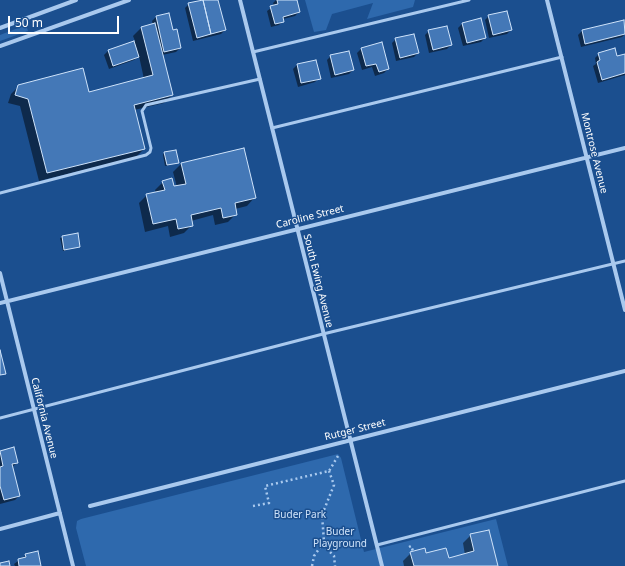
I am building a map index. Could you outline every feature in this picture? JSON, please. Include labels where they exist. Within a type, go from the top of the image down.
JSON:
[{"type":"street","points":[[0,28],[76,0]]},
{"type":"street","points":[[0,46],[129,0]]},
{"type":"street","name":"South Ewing Avenue","points":[[240,0],[382,566]]},
{"type":"street","name":"Montrose Avenue","points":[[547,0],[588,157],[625,310]]},
{"type":"street","name":"Caroline Street","points":[[0,303],[296,228],[625,148]]},
{"type":"street","name":"California Avenue","points":[[0,273],[73,566]]},
{"type":"street","name":"Rutger Street","points":[[90,506],[350,439],[625,371]]},
{"type":"street","points":[[0,529],[60,513]]},
{"type":"lane","points":[[253,52],[468,0]]},
{"type":"lane","points":[[272,128],[562,57]]},
{"type":"lane","points":[[0,194],[146,155],[150,152],[151,148],[142,111],[146,106],[260,79]]},
{"type":"lane","points":[[0,418],[323,334],[625,261]]},
{"type":"lane","points":[[377,545],[625,481]]},
{"type":"path","points":[[253,506],[269,503],[265,486],[329,471],[338,456]]},
{"type":"path","points":[[312,566],[314,556],[323,545],[325,537],[322,515],[334,485],[329,471]]},
{"type":"path","points":[[323,545],[334,556],[335,566]]},
{"type":"green space","points":[[305,0],[415,0],[413,7],[367,19],[373,3],[332,14],[326,30],[314,32]]},
{"type":"green space","points":[[26,25],[28,31],[0,41],[0,35]]},
{"type":"green space","name":"Buder Park","points":[[338,454],[341,458],[364,552],[496,519],[508,566],[86,566],[76,528],[77,521],[81,519]]},
{"type":"building","points":[[203,0],[218,0],[226,30],[211,34]]},
{"type":"building","points":[[203,0],[211,34],[197,38],[188,3]]},
{"type":"building","points":[[277,0],[297,0],[300,12],[283,17],[284,22],[275,24],[270,6],[278,4]]},
{"type":"building","points":[[507,11],[512,30],[493,35],[488,15]]},
{"type":"building","points":[[169,13],[173,30],[177,29],[181,48],[164,52],[156,16]]},
{"type":"building","points":[[481,18],[486,38],[467,43],[462,23]]},
{"type":"building","points":[[624,20],[625,34],[585,44],[582,30]]},
{"type":"building","points":[[155,23],[173,95],[134,105],[145,149],[47,173],[28,99],[15,95],[18,85],[83,68],[89,92],[153,75],[141,27]]},
{"type":"building","points":[[447,26],[452,45],[433,50],[428,30]]},
{"type":"building","points":[[414,34],[419,53],[400,58],[395,38]]},
{"type":"building","points":[[134,41],[139,57],[113,66],[108,50]]},
{"type":"building","points":[[382,42],[389,69],[379,72],[376,64],[366,66],[361,48]]},
{"type":"building","points":[[615,48],[617,56],[625,54],[625,73],[602,80],[597,62],[600,60],[598,53]]},
{"type":"building","points":[[349,51],[354,70],[335,75],[330,55]]},
{"type":"building","points":[[316,60],[321,79],[301,83],[297,64]]},
{"type":"building","points":[[244,148],[256,198],[235,203],[237,215],[223,218],[221,208],[191,215],[193,226],[178,229],[176,219],[153,224],[146,194],[165,190],[162,181],[172,178],[174,186],[186,184],[181,163]]},
{"type":"building","points":[[176,150],[179,163],[167,165],[164,152]]},
{"type":"building","points":[[78,233],[80,247],[64,250],[62,236]]},
{"type":"building","points":[[0,350],[6,374],[0,375]]},
{"type":"building","points":[[14,447],[18,463],[12,464],[20,496],[4,500],[0,486],[0,467],[3,466],[0,451]]},
{"type":"building","points":[[489,530],[498,566],[414,566],[410,552],[425,548],[426,553],[446,548],[449,558],[474,551],[470,534]]},
{"type":"building","points":[[38,551],[41,566],[19,566],[18,559],[26,557],[25,554]]},
{"type":"building","points":[[9,561],[10,566],[0,566],[0,563]]},
{"type":"park label","name":"Buder Playground","points":[[340,538]]}]
